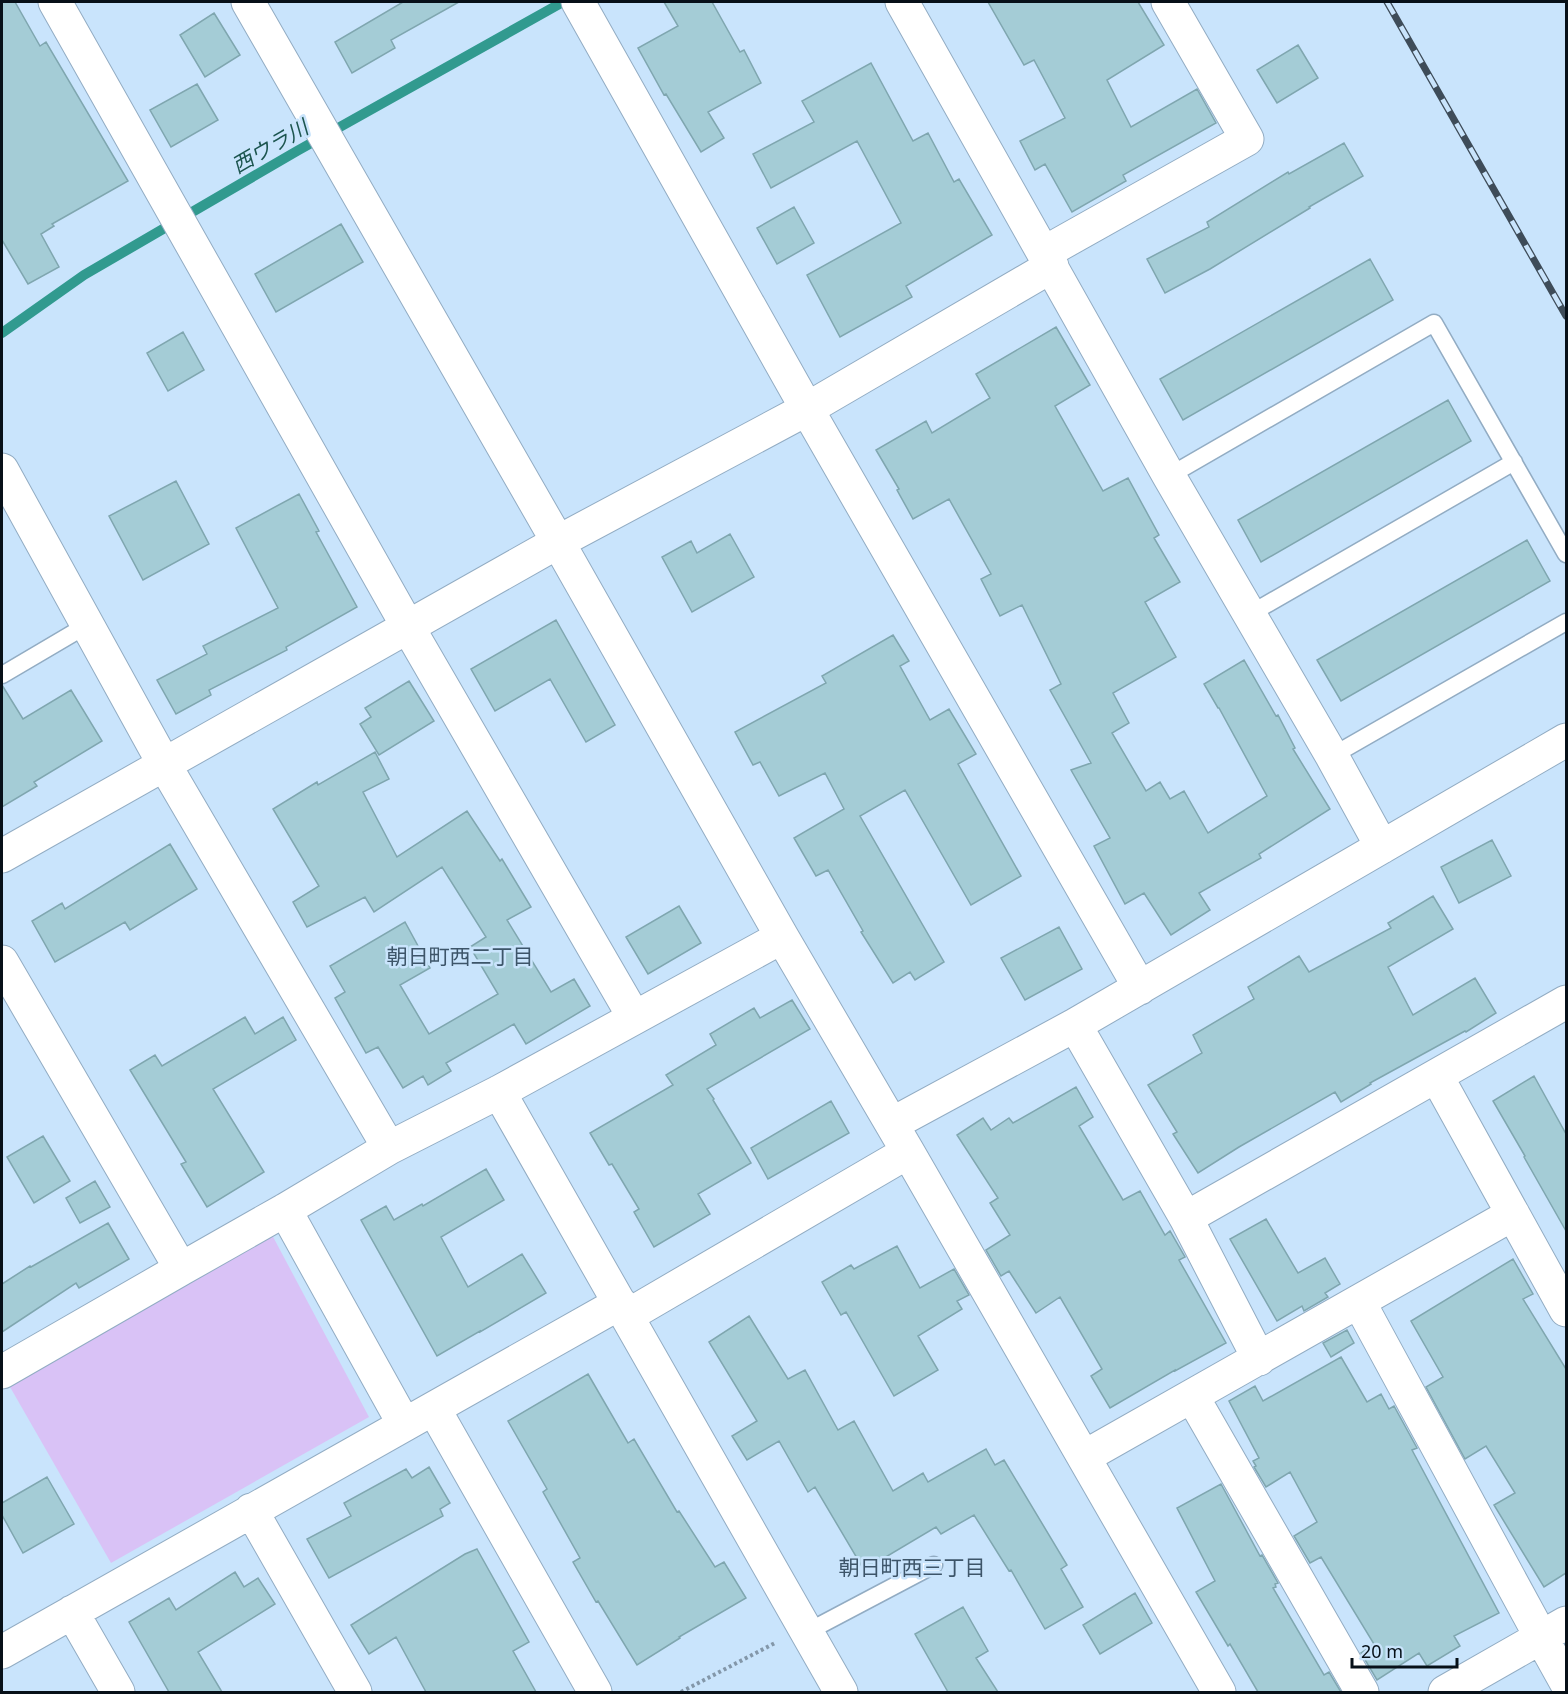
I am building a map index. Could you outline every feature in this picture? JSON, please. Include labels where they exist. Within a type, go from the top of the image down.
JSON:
[{"type":"street","points":[[55,2],[408,627],[634,1017]]},
{"type":"street","points":[[248,2],[782,937],[1219,1692]]},
{"type":"street","points":[[578,2],[807,409],[1140,988]]},
{"type":"street","points":[[902,2],[1169,476],[1332,756],[1382,848]]},
{"type":"street","points":[[2,856],[558,542],[807,409],[1048,259],[1247,139],[1168,2]]},
{"type":"street","points":[[2,470],[164,764],[389,1148]]},
{"type":"street","points":[[2,1652],[404,1424],[623,1310],[900,1138],[1075,1025],[1566,740]]},
{"type":"street","points":[[2,1372],[389,1148],[499,1092],[782,937]]},
{"type":"street","points":[[2,962],[181,1269]]},
{"type":"street","points":[[1186,1218],[1566,1002]]},
{"type":"street","points":[[1075,1025],[1186,1218],[1259,1359]]},
{"type":"street","points":[[1437,1077],[1566,1310]]},
{"type":"street","points":[[499,1092],[623,1310],[794,1635],[841,1692]]},
{"type":"street","points":[[285,1210],[404,1424]]},
{"type":"street","points":[[1084,1457],[1513,1215]]},
{"type":"street","points":[[1359,1302],[1554,1630],[1566,1682]]},
{"type":"street","points":[[1192,1396],[1362,1692]]},
{"type":"street","points":[[434,1409],[595,1692]]},
{"type":"street","points":[[251,1510],[355,1692]]},
{"type":"street","points":[[72,1612],[118,1692]]},
{"type":"street","points":[[1444,1692],[1554,1630]]},
{"type":"lane","points":[[1169,476],[1434,324],[1566,554]]},
{"type":"lane","points":[[1250,614],[1514,462]]},
{"type":"lane","points":[[1332,756],[1566,622]]},
{"type":"lane","points":[[2,675],[87,625]]},
{"type":"lane","points":[[794,1635],[934,1565]]},
{"type":"path","points":[[681,1692],[794,1635]]},
{"type":"shaded area","points":[[271,1233],[369,1417],[111,1563],[6,1380]]},
{"type":"building","points":[[2,2],[15,2],[40,46],[46,42],[128,181],[52,224],[54,226],[41,234],[59,267],[28,284],[2,240]]},
{"type":"building","points":[[403,2],[459,2],[391,40],[395,48],[352,73],[335,42]]},
{"type":"building","points":[[664,2],[712,2],[740,52],[744,50],[761,83],[708,112],[724,138],[701,152],[666,94],[664,95],[638,48],[678,26]]},
{"type":"building","points":[[988,2],[1138,2],[1164,45],[1107,80],[1131,127],[1197,89],[1216,123],[1123,175],[1126,181],[1072,212],[1045,164],[1035,170],[1020,141],[1065,118],[1034,60],[1024,65]]},
{"type":"building","points":[[214,13],[240,55],[205,77],[180,35]]},
{"type":"building","points":[[1298,45],[1318,78],[1277,103],[1257,70]]},
{"type":"building","points":[[871,63],[913,141],[928,133],[954,182],[959,179],[992,235],[906,286],[912,297],[840,337],[807,275],[901,223],[857,141],[771,188],[753,154],[814,122],[802,101]]},
{"type":"building","points":[[197,84],[218,120],[171,147],[150,110]]},
{"type":"building","points":[[1344,143],[1363,176],[1210,269],[1165,293],[1147,259],[1209,227],[1207,222],[1288,172],[1289,174]]},
{"type":"building","points":[[794,207],[814,243],[777,264],[757,228]]},
{"type":"building","points":[[341,224],[363,262],[276,312],[255,274]]},
{"type":"building","points":[[1370,259],[1393,300],[1183,420],[1160,379]]},
{"type":"building","points":[[1056,327],[1090,385],[1055,406],[1103,491],[1128,478],[1159,535],[1154,538],[1180,582],[1145,602],[1176,657],[1113,693],[1129,723],[1112,733],[1146,791],[1160,782],[1170,799],[1184,791],[1208,833],[1267,796],[1204,684],[1244,660],[1276,716],[1278,715],[1295,748],[1293,749],[1330,809],[1259,854],[1261,858],[1199,893],[1210,910],[1171,935],[1144,893],[1125,904],[1094,846],[1110,838],[1071,770],[1091,763],[1050,690],[1061,684],[1022,605],[1000,616],[981,579],[991,574],[949,499],[913,519],[897,490],[899,489],[876,450],[926,421],[932,433],[990,398],[976,374]]},
{"type":"building","points":[[183,332],[204,370],[168,391],[147,353]]},
{"type":"building","points":[[1448,400],[1471,441],[1261,562],[1238,520]]},
{"type":"building","points":[[176,481],[209,544],[143,580],[109,516]]},
{"type":"building","points":[[299,494],[319,531],[316,532],[357,607],[286,647],[287,650],[209,690],[211,695],[176,714],[157,680],[207,654],[203,646],[278,608],[236,528]]},
{"type":"building","points":[[730,534],[754,577],[692,612],[662,557],[691,541],[697,553]]},
{"type":"building","points":[[1527,540],[1550,581],[1341,701],[1317,660]]},
{"type":"building","points":[[556,620],[615,725],[586,742],[550,679],[495,711],[471,669]]},
{"type":"building","points":[[893,635],[909,661],[900,666],[930,720],[949,709],[976,754],[958,764],[1021,876],[971,905],[905,790],[860,816],[944,962],[915,980],[910,972],[893,983],[861,932],[863,931],[828,870],[816,876],[794,838],[844,809],[825,773],[779,796],[760,762],[753,765],[735,732],[826,683],[822,676]]},
{"type":"building","points":[[409,681],[434,721],[379,755],[360,724],[371,717],[365,708]]},
{"type":"building","points":[[2,685],[23,719],[71,690],[102,741],[34,782],[37,786],[2,807]]},
{"type":"building","points":[[375,752],[389,779],[363,792],[397,857],[467,811],[500,861],[502,859],[531,907],[507,920],[551,992],[574,979],[590,1006],[526,1044],[514,1024],[446,1063],[451,1071],[428,1085],[423,1076],[403,1088],[378,1047],[366,1053],[335,998],[345,992],[330,966],[405,922],[430,968],[400,985],[429,1034],[498,994],[470,947],[486,937],[442,867],[374,912],[365,897],[307,927],[293,902],[319,886],[273,809],[317,782],[318,785]]},
{"type":"building","points":[[1492,840],[1511,876],[1459,903],[1441,867]]},
{"type":"building","points":[[170,844],[197,889],[130,930],[125,922],[55,962],[32,921],[62,903],[65,909]]},
{"type":"building","points":[[1433,896],[1453,929],[1388,967],[1413,1015],[1475,978],[1496,1013],[1466,1032],[1370,1083],[1341,1102],[1335,1092],[1198,1173],[1173,1134],[1177,1132],[1148,1085],[1202,1053],[1193,1035],[1254,999],[1248,987],[1299,956],[1309,972],[1391,928],[1388,923]]},
{"type":"building","points":[[679,906],[701,943],[648,974],[626,937]]},
{"type":"building","points":[[1059,927],[1082,969],[1025,1000],[1001,958]]},
{"type":"building","points":[[792,1000],[810,1029],[707,1089],[751,1163],[698,1194],[710,1214],[654,1247],[634,1212],[639,1209],[590,1133],[673,1085],[666,1075],[716,1045],[710,1034],[754,1008],[760,1018]]},
{"type":"building","points":[[245,1017],[255,1034],[283,1017],[296,1040],[213,1089],[264,1172],[207,1207],[181,1164],[186,1162],[130,1070],[155,1055],[162,1066]]},
{"type":"building","points":[[1534,1076],[1566,1134],[1566,1231],[1493,1101]]},
{"type":"building","points":[[1076,1087],[1093,1117],[1079,1126],[1123,1200],[1140,1191],[1165,1235],[1170,1231],[1185,1257],[1179,1260],[1226,1343],[1110,1408],[1091,1376],[1102,1369],[1060,1297],[1036,1313],[1009,1271],[1001,1276],[986,1250],[1010,1235],[990,1203],[998,1198],[957,1135],[983,1118],[991,1130],[1009,1118],[1013,1123]]},
{"type":"building","points":[[831,1101],[849,1133],[768,1179],[751,1148]]},
{"type":"building","points":[[43,1136],[70,1181],[34,1203],[7,1157]]},
{"type":"building","points":[[486,1169],[504,1200],[441,1237],[468,1287],[522,1254],[546,1293],[437,1356],[361,1220],[386,1206],[394,1220],[422,1204],[423,1206]]},
{"type":"building","points":[[95,1181],[110,1207],[80,1223],[66,1198]]},
{"type":"building","points":[[1266,1219],[1298,1273],[1325,1258],[1340,1284],[1325,1293],[1328,1297],[1304,1311],[1302,1306],[1277,1321],[1230,1239]]},
{"type":"building","points":[[108,1223],[129,1259],[79,1288],[76,1283],[2,1332],[2,1284]]},
{"type":"building","points":[[897,1246],[920,1288],[954,1269],[969,1295],[957,1301],[962,1309],[918,1336],[938,1370],[894,1396],[846,1312],[841,1315],[822,1282],[851,1265],[854,1269]]},
{"type":"building","points":[[1513,1259],[1533,1294],[1523,1299],[1566,1369],[1566,1573],[1544,1587],[1494,1505],[1515,1493],[1486,1446],[1465,1459],[1426,1387],[1443,1377],[1411,1321]]},
{"type":"building","points":[[749,1316],[788,1379],[805,1370],[838,1430],[854,1421],[893,1491],[923,1473],[928,1482],[986,1449],[995,1465],[1004,1460],[1067,1565],[1061,1569],[1083,1607],[1045,1629],[1011,1570],[1009,1571],[974,1515],[941,1534],[936,1527],[864,1570],[815,1487],[808,1492],[779,1441],[747,1460],[732,1436],[757,1421],[709,1342]]},
{"type":"building","points":[[1347,1330],[1354,1343],[1331,1357],[1323,1343]]},
{"type":"building","points":[[1341,1357],[1367,1402],[1381,1394],[1389,1409],[1394,1406],[1417,1448],[1412,1450],[1499,1613],[1454,1636],[1460,1646],[1427,1666],[1419,1653],[1377,1680],[1361,1653],[1374,1644],[1321,1557],[1310,1563],[1294,1536],[1317,1522],[1290,1472],[1266,1487],[1254,1467],[1256,1466],[1253,1461],[1259,1458],[1229,1401],[1255,1386],[1263,1401]]},
{"type":"building","points":[[588,1374],[628,1443],[634,1439],[677,1512],[679,1511],[715,1567],[724,1562],[746,1598],[679,1637],[637,1665],[573,1562],[580,1558],[543,1492],[547,1489],[508,1421]]},
{"type":"building","points":[[429,1467],[450,1503],[440,1509],[443,1516],[329,1578],[307,1539],[351,1516],[344,1503],[406,1469],[412,1478]]},
{"type":"building","points":[[47,1477],[74,1524],[23,1553],[2,1515],[2,1503]]},
{"type":"building","points":[[1221,1484],[1260,1556],[1262,1555],[1278,1583],[1273,1588],[1324,1675],[1329,1672],[1341,1692],[1258,1692],[1196,1592],[1215,1581],[1177,1508]]},
{"type":"building","points":[[477,1549],[529,1642],[513,1651],[536,1692],[426,1692],[396,1637],[369,1654],[351,1625],[465,1554]]},
{"type":"building","points":[[235,1572],[244,1587],[258,1578],[275,1604],[198,1652],[222,1692],[169,1692],[129,1622],[169,1598],[176,1610]]},
{"type":"building","points":[[1135,1593],[1152,1623],[1100,1654],[1083,1625]]},
{"type":"building","points":[[963,1607],[988,1651],[976,1658],[998,1692],[948,1692],[915,1634]]},
{"type":"waterway","name":"西ウラ川","points":[[2,333],[84,275],[297,151],[563,2]]},
{"type":"railway","points":[[1387,2],[1566,316]]},
{"type":"district","name":"朝日町西二丁目","points":[[460,957]]},
{"type":"district","name":"朝日町西三丁目","points":[[912,1568]]}]
